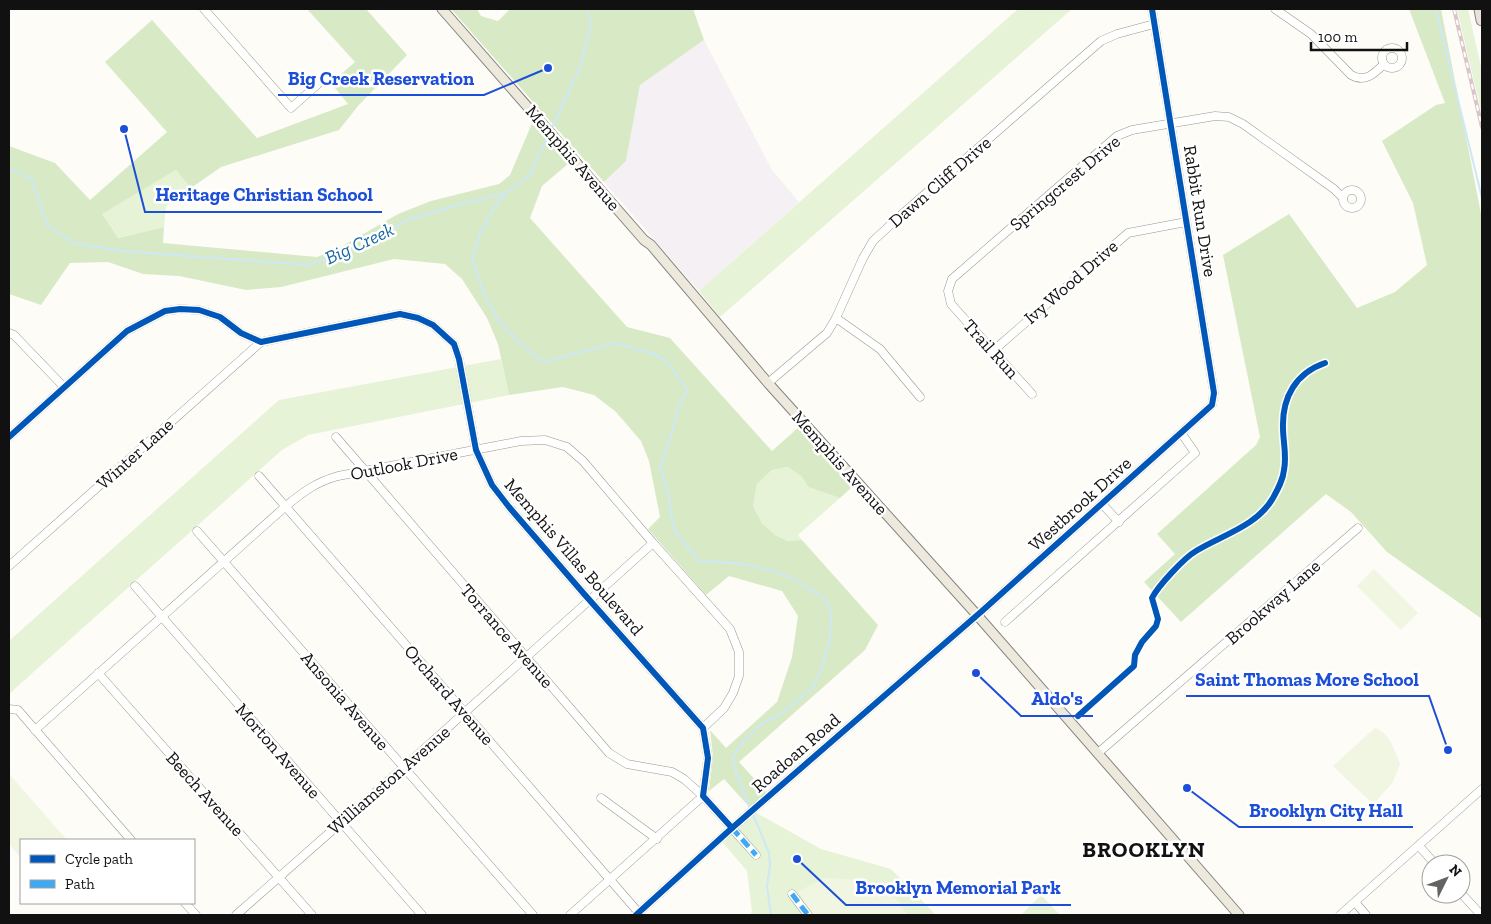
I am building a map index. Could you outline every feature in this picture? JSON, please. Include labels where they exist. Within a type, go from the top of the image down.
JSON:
[{"type":"highway","points":[[1480,9],[1482,20]]},
{"type":"main road","name":"Memphis Avenue","points":[[442,9],[644,240],[651,245],[768,383],[977,615],[1239,915]]},
{"type":"street","points":[[204,9],[291,108],[326,77]]},
{"type":"street","name":"Rabbit Run Drive","points":[[1152,9],[1214,393],[1212,405],[1203,415]]},
{"type":"street","points":[[1275,9],[1311,34],[1351,75],[1362,79],[1370,76],[1384,64]]},
{"type":"street","name":"Dawn Cliff Drive","points":[[768,383],[827,333],[836,318],[863,258],[873,242],[900,216],[1101,41],[1117,34],[1154,24]]},
{"type":"street","name":"Springcrest Drive","points":[[951,304],[948,291],[952,279],[1106,144],[1117,136],[1132,130],[1215,116],[1236,119],[1334,189],[1343,198]]},
{"type":"street","name":"Ivy Wood Drive","points":[[993,351],[1128,232],[1186,222]]},
{"type":"street","name":"Trail Run","points":[[951,304],[1032,394]]},
{"type":"street","points":[[9,437],[127,331],[165,311],[180,309],[199,310],[220,317],[241,333],[261,342]]},
{"type":"street","name":"Memphis Villas Boulevard","points":[[261,342],[400,314],[433,324],[454,344],[459,359],[476,450],[492,485],[509,507],[703,728]]},
{"type":"street","points":[[836,318],[880,349],[920,397]]},
{"type":"street","points":[[9,334],[14,335],[64,388]]},
{"type":"street","name":"Winter Lane","points":[[9,566],[261,342]]},
{"type":"street","name":"Westbrook Drive","points":[[977,615],[1203,415]]},
{"type":"street","points":[[1005,622],[1196,453],[1182,434]]},
{"type":"street","name":"Torrance Avenue","points":[[336,437],[364,472],[609,753],[627,764],[672,772],[684,779],[704,796]]},
{"type":"street","name":"Outlook Drive","points":[[35,730],[286,506],[320,481],[521,440],[545,440],[567,447],[583,462],[730,629],[740,652],[739,676],[733,693],[724,708],[703,728]]},
{"type":"street","name":"Orchard Avenue","points":[[259,476],[638,914]]},
{"type":"street","points":[[1102,504],[1119,522]]},
{"type":"street","name":"Brookway Lane","points":[[1098,753],[1358,528]]},
{"type":"street","name":"Ansonia Avenue","points":[[197,531],[533,915]]},
{"type":"street","name":"Williamston Avenue","points":[[236,915],[465,713],[653,543]]},
{"type":"street","name":"Morton Avenue","points":[[135,586],[422,915]]},
{"type":"street","name":"Roadoan Road","points":[[638,914],[732,828],[977,615]]},
{"type":"street","name":"Beech Avenue","points":[[98,673],[312,915]]},
{"type":"street","points":[[11,708],[18,710],[130,839]]},
{"type":"street","points":[[570,915],[704,796],[708,758],[703,728]]},
{"type":"street","points":[[1340,915],[1482,789]]},
{"type":"street","points":[[704,796],[756,856]]},
{"type":"street","points":[[601,798],[657,839]]},
{"type":"street","points":[[1419,846],[1426,854]]},
{"type":"street","points":[[792,894],[808,915]]},
{"type":"street","points":[[1355,902],[1366,915]]},
{"type":"street","points":[[187,904],[196,915]]},
{"type":"street","points":[[1471,904],[1481,915]]},
{"type":"shaded area","points":[[704,40],[772,170],[799,202],[699,291],[604,182],[626,161],[640,85]]},
{"type":"green space","points":[[307,9],[366,9],[407,55],[358,106],[339,130],[221,167],[191,188],[176,170],[102,214],[118,238],[164,227],[163,243],[317,257],[339,248],[398,214],[431,201],[499,184],[510,175],[533,121],[569,163],[542,186],[530,218],[627,327],[670,338],[772,451],[800,426],[852,487],[840,498],[808,487],[802,477],[788,467],[772,470],[757,484],[753,506],[762,523],[775,535],[788,541],[802,540],[878,625],[865,650],[739,762],[770,796],[753,811],[724,779],[709,791],[713,757],[710,730],[726,748],[777,702],[792,657],[798,616],[782,591],[729,576],[706,595],[648,529],[660,517],[649,461],[641,441],[616,412],[594,395],[563,387],[509,395],[498,344],[487,318],[462,279],[445,264],[394,259],[281,287],[246,290],[179,276],[143,274],[108,262],[70,263],[41,305],[9,294],[9,146],[55,163],[90,200],[167,132],[105,62],[152,20],[257,138],[348,104],[331,83],[355,62]]},
{"type":"green space","points":[[451,9],[477,9],[481,16],[498,21],[510,9],[693,9],[704,40],[640,85],[626,161],[604,182]]},
{"type":"green space","points":[[1018,9],[1072,9],[720,317],[699,291]]},
{"type":"green space","points":[[1409,9],[1441,9],[1482,219],[1482,619],[1387,552],[1351,512],[1326,494],[1181,622],[1144,582],[1175,554],[1157,534],[1256,445],[1260,437],[1223,255],[1289,214],[1357,308],[1395,292],[1427,265],[1413,203],[1382,141],[1436,105],[1445,103]]},
{"type":"green space","points":[[1457,9],[1468,9],[1482,71],[1482,115]]},
{"type":"green space","points":[[176,170],[191,188],[166,206],[164,227],[117,238],[101,214]]},
{"type":"green space","points":[[501,359],[509,395],[308,435],[282,450],[9,694],[9,641],[279,400]]},
{"type":"green space","points":[[788,467],[802,477],[808,487],[840,498],[798,535],[802,540],[788,541],[775,535],[762,523],[753,506],[757,484],[772,470]]},
{"type":"green space","points":[[1374,569],[1418,613],[1401,630],[1357,586]]},
{"type":"green space","points":[[1375,728],[1384,733],[1388,738],[1400,764],[1393,782],[1373,804],[1333,766]]},
{"type":"green space","points":[[9,774],[66,839],[20,839],[20,857],[9,844]]},
{"type":"green space","points":[[753,811],[821,849],[891,869],[936,915],[749,915],[752,912],[747,871],[720,839]]},
{"type":"green space","points":[[824,878],[864,880],[879,890],[887,892],[901,904],[907,915],[814,915],[798,892]]},
{"type":"green space","points":[[1041,895],[1060,915],[1021,915]]},
{"type":"waterway","name":"Big Creek","points":[[551,130],[580,67],[591,25],[586,9]]},
{"type":"waterway","name":"Big Creek","points":[[1434,9],[1438,18],[1482,198]]},
{"type":"waterway","name":"Big Creek","points":[[9,170],[18,172],[32,180],[47,225],[74,243],[121,251],[308,265],[361,247],[405,221],[506,193],[529,176],[549,134]]},
{"type":"waterway","points":[[506,193],[496,205],[481,231],[472,260],[484,294],[499,321],[522,345],[544,362],[614,343],[654,354],[665,360],[688,390],[678,408],[670,439],[660,466],[669,497],[676,533],[699,561],[724,562],[773,571],[797,581],[827,600],[831,618],[829,644],[819,675],[811,689],[781,714],[761,724],[738,748],[732,760],[751,810]]},
{"type":"waterway","points":[[753,814],[769,853],[770,866],[767,886],[771,915]]},
{"type":"railway","points":[[1454,9],[1482,127]]},
{"type":"marked path","points":[[732,828],[756,855]]},
{"type":"marked path","points":[[792,894],[808,915]]},
{"type":"cycle path","points":[[636,915],[732,828],[982,611],[1212,405],[1214,393],[1152,9]]},
{"type":"cycle path","points":[[9,437],[127,331],[165,311],[180,309],[199,310],[220,317],[241,333],[261,342],[400,314],[418,318],[433,325],[454,344],[459,359],[476,450],[492,485],[585,595],[703,728],[708,758],[703,796],[732,828]]},
{"type":"cycle path","points":[[1078,716],[1134,666],[1135,655],[1142,642],[1156,626],[1158,619],[1152,598],[1165,580],[1196,551],[1258,516],[1273,498],[1281,481],[1285,465],[1283,417],[1288,396],[1306,373],[1325,363]]},
{"type":"place","name":"Big Creek Reservation","points":[[548,68]]},
{"type":"place","name":"Heritage Christian School","points":[[124,129]]},
{"type":"place","name":"Aldo's","points":[[976,673]]},
{"type":"place","name":"Saint Thomas More School","points":[[1448,750]]},
{"type":"place","name":"Brooklyn City Hall","points":[[1187,788]]},
{"type":"place","name":"Brooklyn Memorial Park","points":[[797,859]]},
{"type":"district","name":"BROOKLYN","points":[[1144,849]]}]
